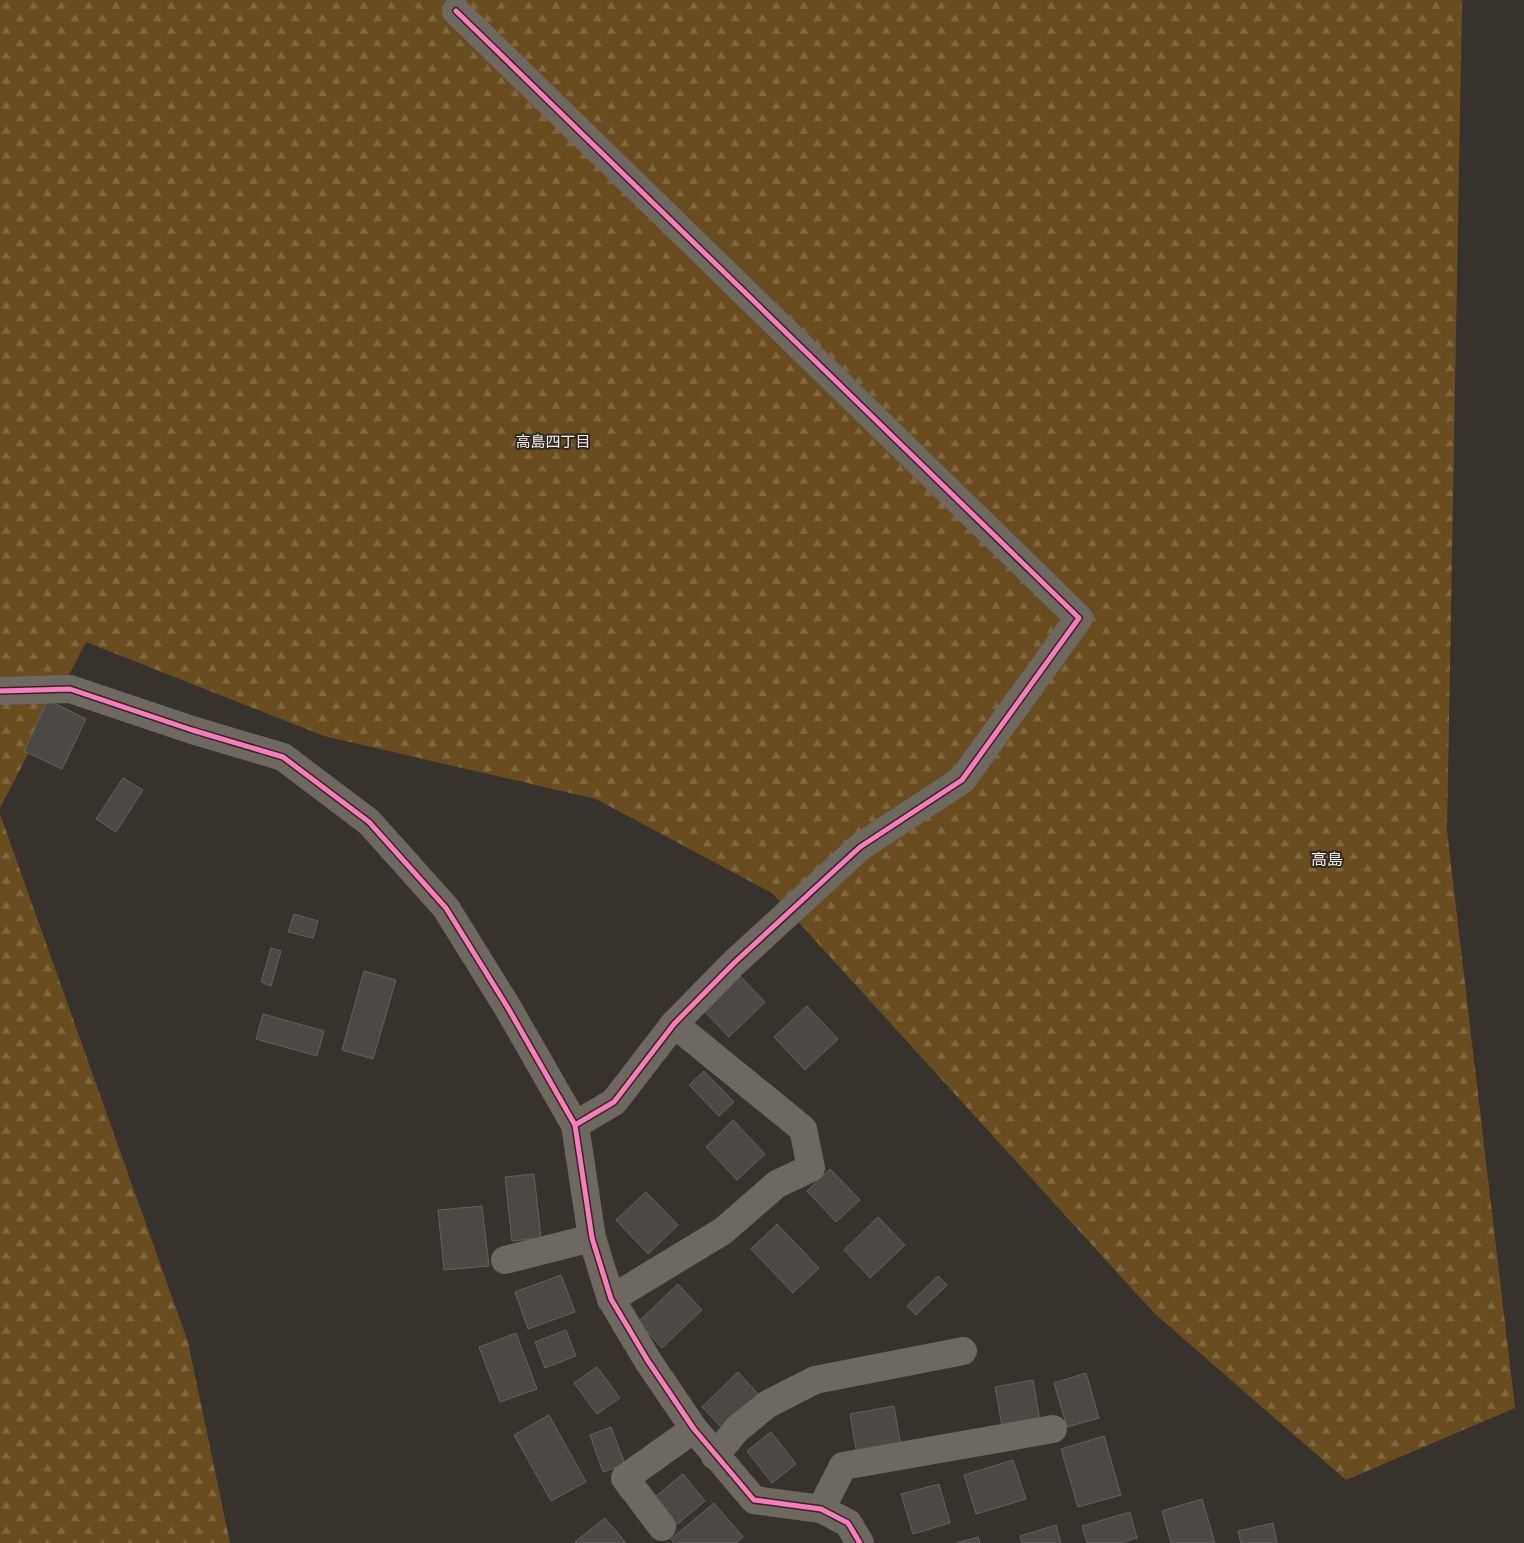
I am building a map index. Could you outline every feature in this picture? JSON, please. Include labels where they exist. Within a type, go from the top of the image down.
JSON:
[{"type":"street","points":[[456,11],[1079,618],[962,780],[860,846],[734,963],[674,1024],[614,1102],[575,1125]]},
{"type":"street","points":[[0,691],[70,689],[183,727],[282,757],[369,822],[446,908],[508,1008],[575,1125],[592,1238],[611,1299],[648,1361],[694,1429],[754,1500],[821,1509],[848,1524],[860,1543]]},
{"type":"street","points":[[611,1299],[724,1231],[777,1184],[811,1168],[802,1129],[674,1024]]},
{"type":"street","points":[[505,1260],[592,1238]]},
{"type":"street","points":[[715,1456],[737,1430],[768,1404],[815,1380],[963,1351]]},
{"type":"street","points":[[662,1527],[625,1478],[694,1429]]},
{"type":"street","points":[[821,1509],[843,1466],[1053,1429]]},
{"type":"green space","points":[[0,0],[1462,0],[1447,831],[1515,1408],[1346,1480],[1154,1313],[772,893],[596,799],[324,736],[86,642],[0,808]]},
{"type":"green space","points":[[0,814],[188,1342],[230,1543],[0,1543]]},
{"type":"building","points":[[48,700],[86,719],[62,769],[24,751]]},
{"type":"building","points":[[123,778],[143,790],[116,832],[96,819]]},
{"type":"building","points":[[294,914],[318,921],[313,938],[288,932]]},
{"type":"building","points":[[271,948],[281,951],[271,986],[261,982]]},
{"type":"building","points":[[364,971],[396,980],[373,1059],[342,1050]]},
{"type":"building","points":[[738,974],[765,1002],[729,1037],[702,1009]]},
{"type":"building","points":[[807,1006],[838,1039],[805,1070],[774,1037]]},
{"type":"building","points":[[263,1014],[324,1031],[317,1056],[256,1039]]},
{"type":"building","points":[[704,1071],[734,1102],[719,1116],[689,1085]]},
{"type":"building","points":[[733,1120],[765,1154],[737,1180],[706,1147]]},
{"type":"building","points":[[830,1169],[860,1200],[836,1222],[807,1191]]},
{"type":"building","points":[[534,1174],[541,1238],[512,1241],[505,1177]]},
{"type":"building","points":[[646,1192],[678,1225],[648,1254],[616,1220]]},
{"type":"building","points":[[482,1206],[489,1266],[444,1270],[438,1210]]},
{"type":"building","points":[[878,1217],[905,1245],[870,1278],[844,1250]]},
{"type":"building","points":[[777,1224],[819,1268],[793,1293],[751,1249]]},
{"type":"building","points":[[561,1275],[575,1312],[528,1329],[515,1292]]},
{"type":"building","points":[[938,1276],[947,1285],[916,1315],[907,1306]]},
{"type":"building","points":[[678,1284],[702,1310],[662,1348],[638,1322]]},
{"type":"building","points":[[566,1330],[576,1356],[545,1368],[535,1342]]},
{"type":"building","points":[[516,1333],[537,1389],[500,1402],[479,1347]]},
{"type":"building","points":[[597,1367],[620,1398],[597,1414],[574,1383]]},
{"type":"building","points":[[738,1372],[758,1394],[722,1428],[702,1407]]},
{"type":"building","points":[[1086,1373],[1099,1418],[1067,1427],[1054,1383]]},
{"type":"building","points":[[1033,1380],[1040,1420],[1002,1426],[995,1387]]},
{"type":"building","points":[[894,1406],[901,1447],[857,1455],[850,1414]]},
{"type":"building","points":[[549,1415],[586,1482],[551,1501],[514,1435]]},
{"type":"building","points":[[611,1427],[625,1464],[603,1472],[590,1435]]},
{"type":"building","points":[[771,1432],[796,1464],[772,1483],[747,1451]]},
{"type":"building","points":[[1104,1436],[1121,1495],[1078,1507],[1061,1449]]},
{"type":"building","points":[[1013,1460],[1026,1499],[976,1514],[964,1475]]},
{"type":"building","points":[[683,1474],[705,1501],[674,1527],[651,1500]]},
{"type":"building","points":[[939,1484],[950,1523],[913,1534],[901,1494]]},
{"type":"building","points":[[1202,1499],[1215,1543],[1171,1543],[1162,1511]]},
{"type":"building","points":[[714,1503],[743,1537],[736,1543],[674,1543],[671,1539]]},
{"type":"building","points":[[1130,1512],[1137,1538],[1121,1543],[1087,1543],[1082,1526]]},
{"type":"building","points":[[605,1518],[626,1543],[575,1542]]},
{"type":"building","points":[[1273,1523],[1277,1543],[1241,1543],[1238,1531]]},
{"type":"building","points":[[1056,1525],[1061,1543],[1022,1543],[1020,1536]]},
{"type":"building","points":[[978,1537],[980,1543],[956,1543]]},
{"type":"cycle path","points":[[456,11],[1079,618],[962,780],[860,847],[734,963],[674,1024],[614,1102],[575,1125]]},
{"type":"cycle path","points":[[0,691],[70,689],[192,730],[283,757],[369,822],[446,908],[508,1008],[575,1125],[592,1238],[611,1299],[648,1361],[694,1429],[754,1500],[821,1509],[848,1523],[860,1543]]},
{"type":"district","name":"高島四丁目","points":[[553,442]]},
{"type":"district","name":"高島","points":[[1327,859]]}]
